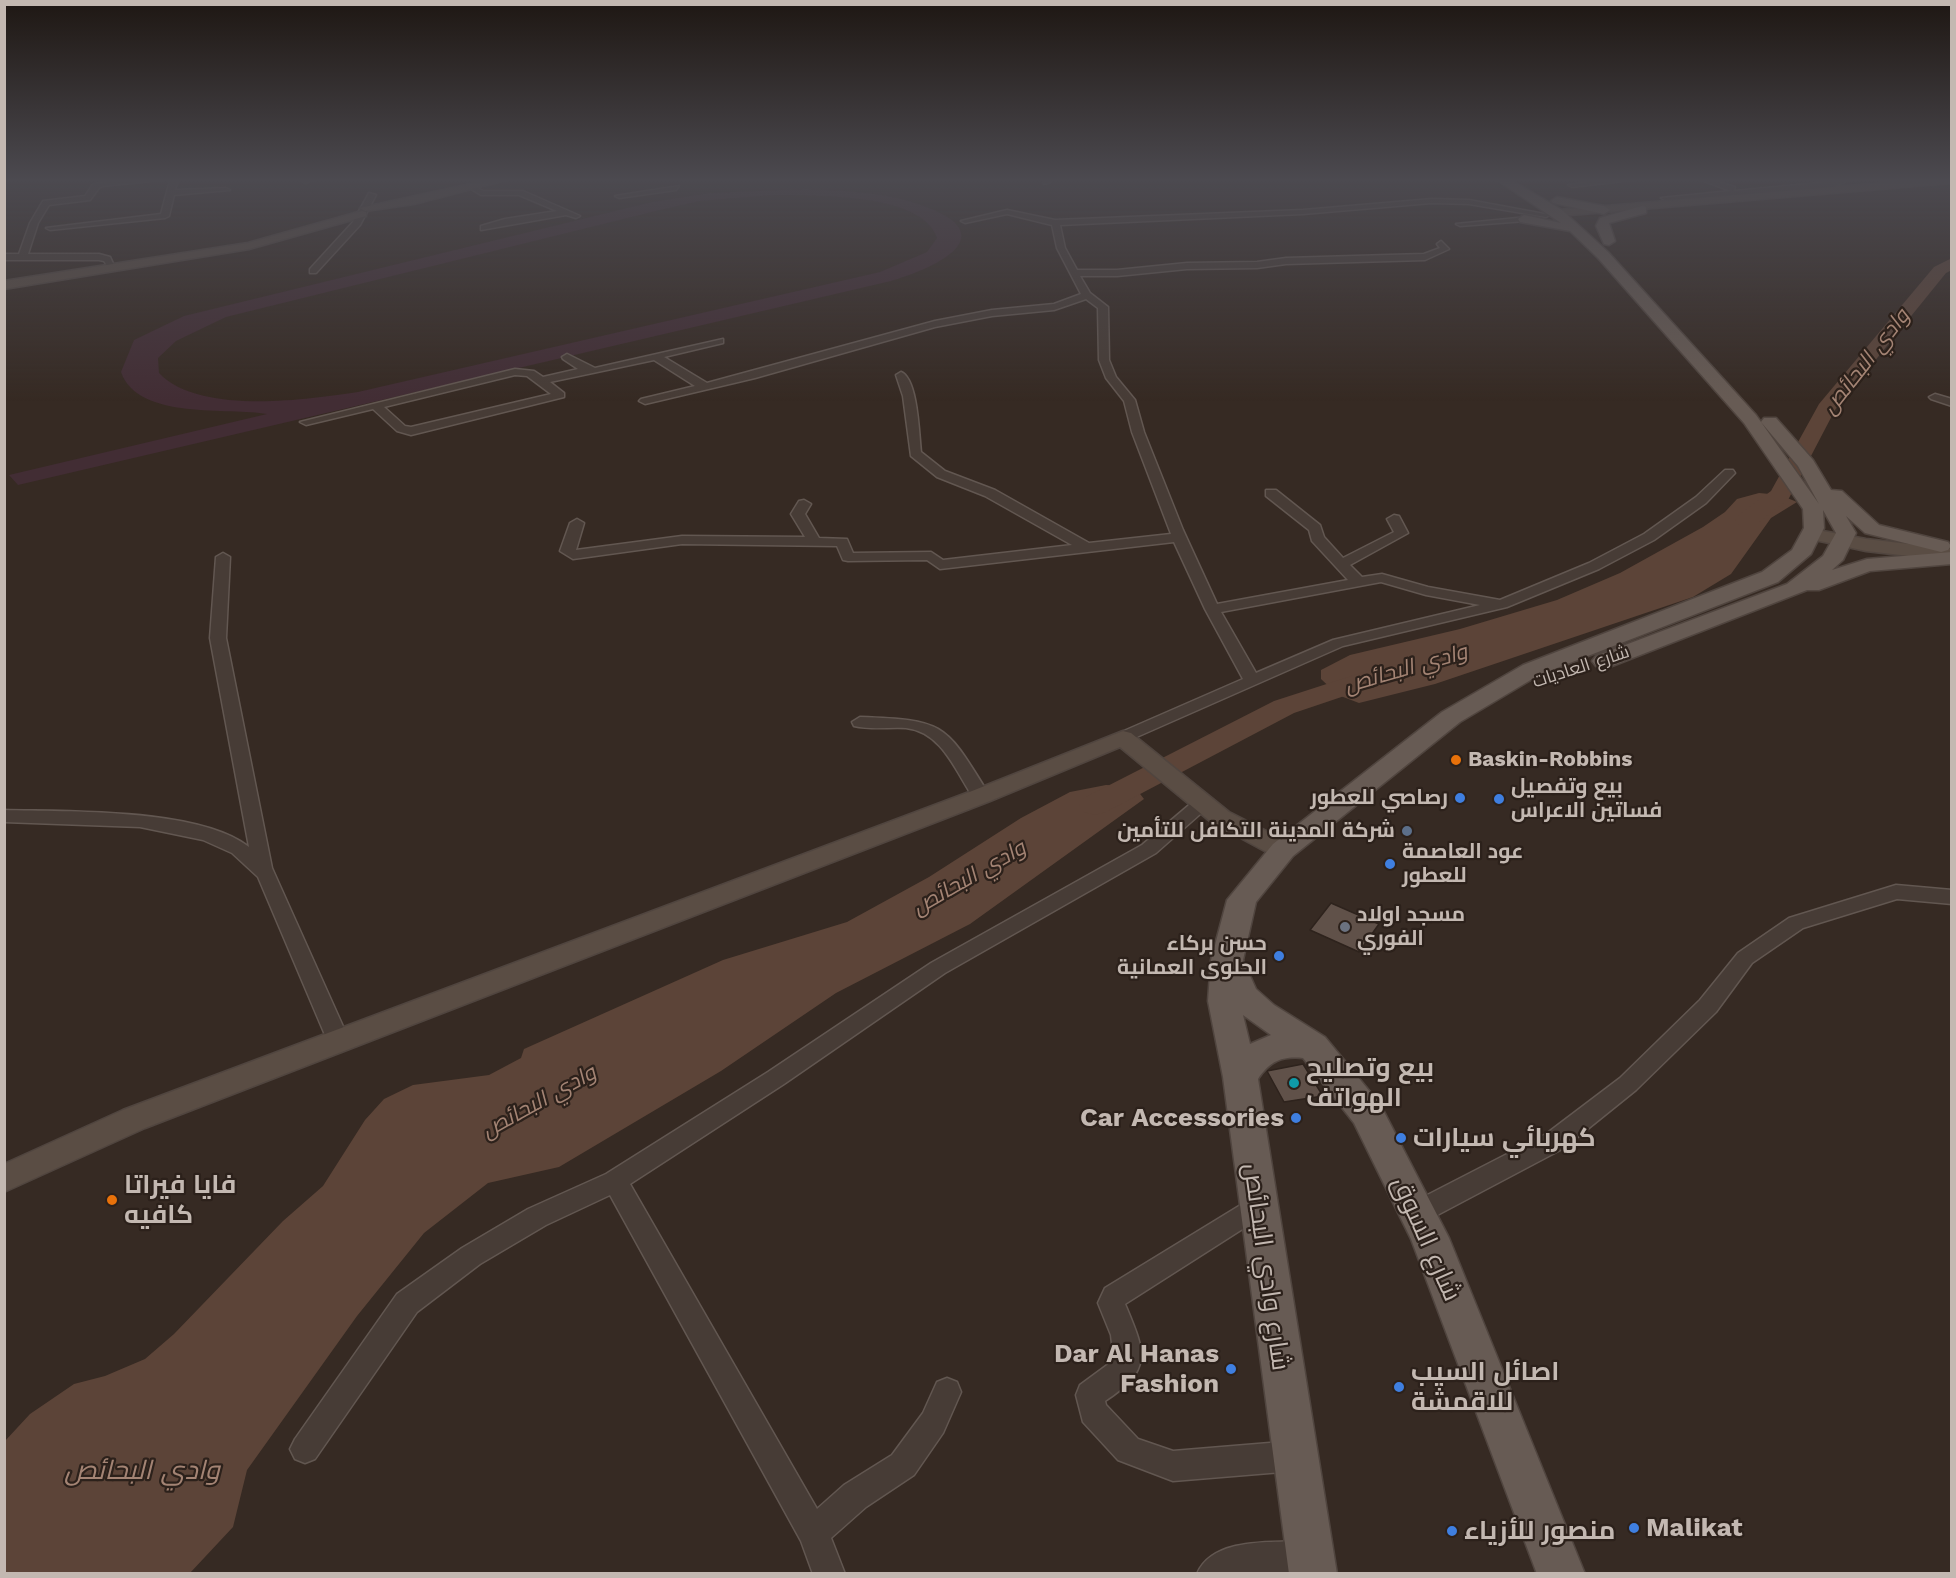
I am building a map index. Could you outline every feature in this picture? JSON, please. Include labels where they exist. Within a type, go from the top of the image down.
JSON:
[{"type":"main road","points":[[1599,254],[1719,382],[1806,464],[1819,484],[1845,537]]},
{"type":"main road","points":[[1621,254],[1629,262]]},
{"type":"main road","points":[[1729,374],[1794,482],[1813,509],[1813,531]]},
{"type":"main road","points":[[1819,484],[1872,528],[1949,551]]},
{"type":"main road","name":"شارع العاديات","points":[[1509,685],[1531,670],[1770,577],[1801,554],[1813,531]]},
{"type":"main road","name":"شارع العاديات","points":[[1509,685],[1532,684],[1572,672],[1795,589],[1832,560],[1845,537]]},
{"type":"main road","points":[[1795,589],[1867,566],[1949,551]]},
{"type":"main road","points":[[1227,960],[1242,900],[1283,850],[1451,717],[1509,685]]},
{"type":"main road","name":"شارع السوق","points":[[1227,960],[1243,996],[1262,1012],[1313,1046],[1367,1114],[1434,1248],[1561,1574]]},
{"type":"main road","name":"شارع وادي البحائص","points":[[1227,960],[1224,1001],[1239,1077],[1311,1565]]},
{"type":"main road","points":[[1239,1077],[1255,1055],[1274,1046],[1289,1043],[1313,1046]]},
{"type":"street","points":[[22,258],[24,254]]},
{"type":"street","points":[[4,285],[202,254]]},
{"type":"street","points":[[313,271],[328,254]]},
{"type":"street","points":[[1063,254],[1086,295],[1103,307],[1104,360],[1111,378],[1129,400],[1138,432],[1180,537],[1212,609],[1252,681]]},
{"type":"street","points":[[1072,273],[1425,257],[1433,254]]},
{"type":"street","points":[[4,257],[99,257],[107,259],[113,268]]},
{"type":"street","points":[[645,401],[705,387],[927,326],[995,313],[1062,305],[1086,295]]},
{"type":"street","points":[[542,381],[587,370],[599,371],[719,341]]},
{"type":"street","points":[[567,357],[587,370]]},
{"type":"street","points":[[656,357],[705,387]]},
{"type":"street","points":[[306,422],[375,405],[515,372],[530,373],[559,396],[411,431],[401,429],[375,405]]},
{"type":"street","points":[[901,375],[909,396],[915,453],[941,474],[990,493],[1085,547]]},
{"type":"street","points":[[1935,397],[1952,403]]},
{"type":"street","points":[[4,1179],[134,1119],[981,795],[1122,738],[1338,643],[1502,604],[1594,566],[1649,537],[1701,500],[1730,473]]},
{"type":"street","points":[[1271,493],[1316,528],[1317,538],[1358,582]]},
{"type":"street","points":[[804,504],[798,514],[815,542]]},
{"type":"street","points":[[1342,563],[1359,558],[1371,548],[1391,541],[1401,533],[1394,519]]},
{"type":"street","points":[[578,523],[567,551],[573,555],[682,540],[842,542],[848,557],[931,556],[940,565],[1180,537]]},
{"type":"street","points":[[1813,531],[1921,553],[1949,551]]},
{"type":"street","points":[[223,557],[218,638],[263,869],[339,1042]]},
{"type":"street","points":[[1212,609],[1382,578],[1426,591],[1480,598],[1502,604]]},
{"type":"street","points":[[860,722],[915,725],[932,730],[942,737],[981,795]]},
{"type":"street","points":[[1122,738],[1201,804],[1220,817],[1283,850]]},
{"type":"street","points":[[304,1449],[407,1303],[471,1256],[537,1217],[615,1181],[938,968],[1149,849],[1201,804]]},
{"type":"street","points":[[4,816],[124,820],[181,828],[210,835],[240,848],[263,869]]},
{"type":"street","points":[[1417,1214],[1554,1141],[1628,1084],[1708,1006],[1745,958],[1796,923],[1896,892],[1952,897]]},
{"type":"street","points":[[615,1181],[814,1533],[829,1574]]},
{"type":"street","points":[[1257,1206],[1120,1290],[1114,1296],[1111,1303],[1123,1331],[1128,1356],[1124,1370],[1090,1395],[1093,1412],[1128,1450],[1173,1466],[1294,1456]]},
{"type":"street","points":[[814,1533],[855,1496],[903,1465],[933,1424],[947,1392]]},
{"type":"street","points":[[1213,1574],[1235,1561],[1311,1565]]},
{"type":"shaded area","points":[[440,254],[483,254],[226,317],[176,341],[158,358],[159,373],[177,386],[200,395],[226,400],[282,401],[358,392],[880,272],[923,254],[951,254],[924,269],[891,281],[18,485],[9,475],[267,414],[186,409],[165,405],[146,398],[131,388],[121,372],[134,340],[184,316]]},
{"type":"water","name":"وادي البحائص","points":[[1759,493],[1780,495],[1797,502],[1771,518],[1731,574],[1693,597],[1435,684],[1359,703],[1338,695],[1321,679],[1321,670],[1350,655],[1460,629],[1557,600],[1620,573],[1703,527],[1725,512],[1737,499]]},
{"type":"water","name":"وادي البحائص","points":[[1106,785],[1134,786],[1144,799],[970,924],[836,993],[721,1071],[559,1167],[488,1183],[424,1233],[357,1316],[247,1470],[233,1527],[190,1573],[5,1573],[5,1441],[30,1414],[74,1384],[105,1376],[145,1359],[174,1334],[283,1221],[323,1186],[365,1120],[384,1099],[413,1085],[489,1075],[521,1058],[524,1049],[723,960],[847,922],[929,877],[1021,818],[1070,792]]},
{"type":"building","name":"مسجد اولاد الفوري","points":[[1331,903],[1379,924],[1359,952],[1310,930]]},
{"type":"building","name":"بيع وتصليح الهواتف","points":[[1303,1064],[1323,1096],[1284,1102],[1267,1071]]},
{"type":"waterway","name":"وادي البحائص","points":[[1747,520],[1780,495],[1826,408],[1940,270],[1952,263]]},
{"type":"waterway","name":"وادي البحائص","points":[[1095,805],[1284,707],[1373,677]]},
{"type":"place","name":"Baskin-Robbins","points":[[1456,760]]},
{"type":"place","name":"رصاصي للعطور","points":[[1460,798]]},
{"type":"place","name":"بيع وتفصيل فساتين الاعراس","points":[[1499,799]]},
{"type":"place","name":"شركة المدينة التكافل للتأمين","points":[[1407,831]]},
{"type":"place","name":"عود العاصمة للعطور","points":[[1390,864]]},
{"type":"place","name":"مسجد اولاد الفوري","points":[[1345,927]]},
{"type":"place","name":"حسن بركاء الحلوى العمانية","points":[[1279,956]]},
{"type":"place","name":"بيع وتصليح الهواتف","points":[[1294,1083]]},
{"type":"place","name":"Car Accessories","points":[[1296,1118]]},
{"type":"place","name":"كهربائي سيارات","points":[[1401,1138]]},
{"type":"place","name":"فايا فيراتا كافيه","points":[[112,1200]]},
{"type":"place","name":"Dar Al Hanas Fashion","points":[[1231,1369]]},
{"type":"place","name":"اصائل السيب للاقمشة","points":[[1399,1387]]},
{"type":"place","name":"Malikat","points":[[1634,1528]]},
{"type":"place","name":"منصور للأزياء","points":[[1452,1531]]}]
